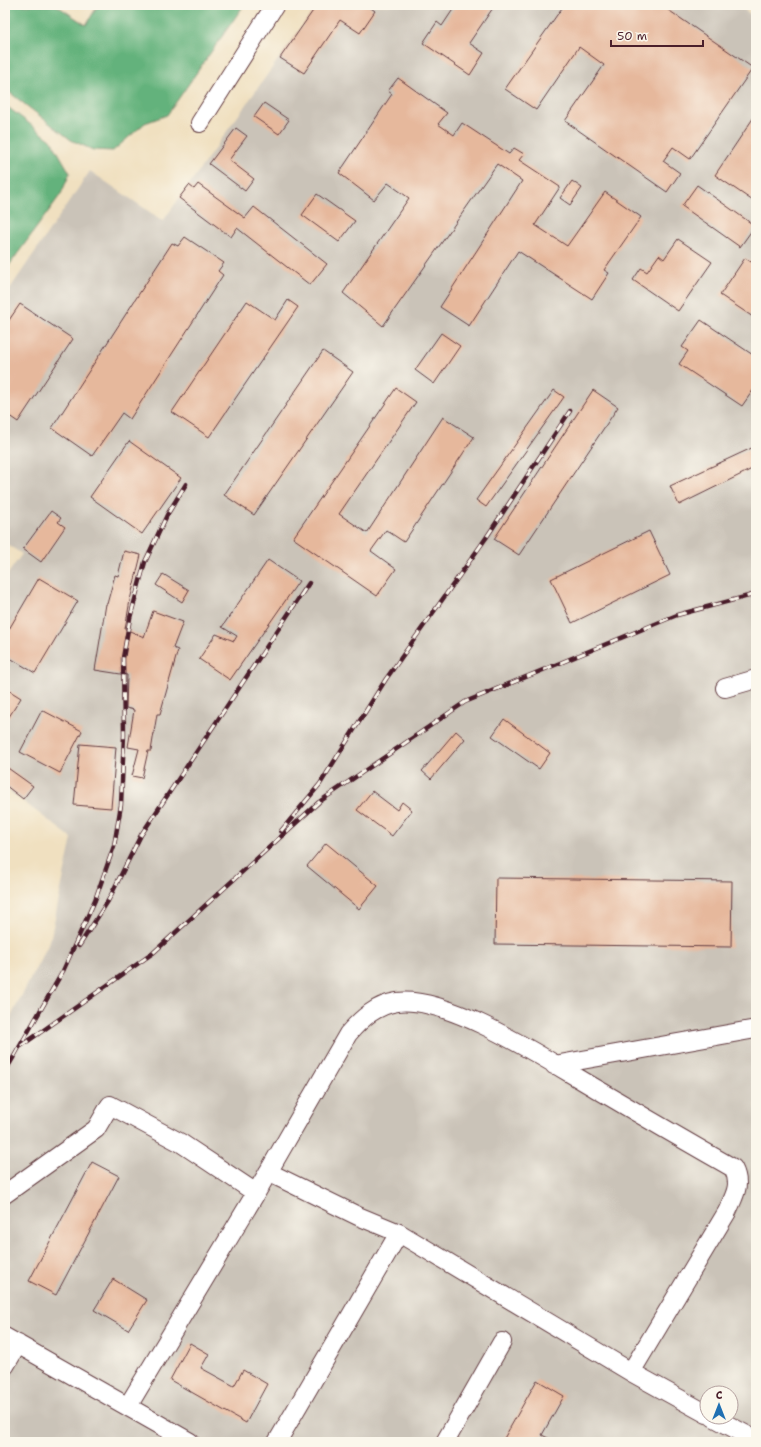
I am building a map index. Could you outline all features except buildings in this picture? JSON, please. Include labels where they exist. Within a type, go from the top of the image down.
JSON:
[{"type":"lane","points":[[200,123],[275,5]]},
{"type":"lane","points":[[725,688],[756,679]]},
{"type":"lane","points":[[128,1406],[256,1193],[348,1034],[361,1018],[382,1006],[398,1002],[424,1004],[451,1012],[496,1031],[733,1168],[738,1176],[738,1189],[727,1212],[631,1372]]},
{"type":"lane","points":[[554,1064],[756,1029]]},
{"type":"lane","points":[[5,1194],[96,1129],[110,1105],[181,1143],[256,1193]]},
{"type":"lane","points":[[268,1172],[358,1216],[400,1233],[631,1372],[699,1410]]},
{"type":"lane","points":[[276,1442],[400,1233]]},
{"type":"lane","points":[[5,1366],[11,1341],[190,1442]]},
{"type":"lane","points":[[445,1442],[502,1342]]},
{"type":"lane","points":[[729,1425],[753,1437]]},
{"type":"shaded area","points":[[317,5],[737,5],[756,18],[756,1442],[5,1442],[5,1028],[50,941],[72,838],[5,788],[5,578],[22,554],[5,543],[5,296],[90,171],[163,221]]},
{"type":"green space","points":[[7,5],[56,5],[86,25],[98,5],[244,5],[167,115],[145,123],[113,151],[93,150],[71,140],[5,89],[5,8]]},
{"type":"green space","points":[[5,105],[51,140],[70,173],[61,194],[5,271]]},
{"type":"railway","points":[[281,831],[320,784],[386,679],[486,538],[570,411]]},
{"type":"railway","points":[[5,1072],[63,971],[95,900],[114,846],[121,805],[124,735],[123,658],[130,618],[145,562],[167,515],[186,484]]},
{"type":"railway","points":[[79,946],[108,901],[141,835],[309,583]]},
{"type":"railway","points":[[21,1046],[153,953],[319,802],[465,702],[677,615],[756,594]]}]
